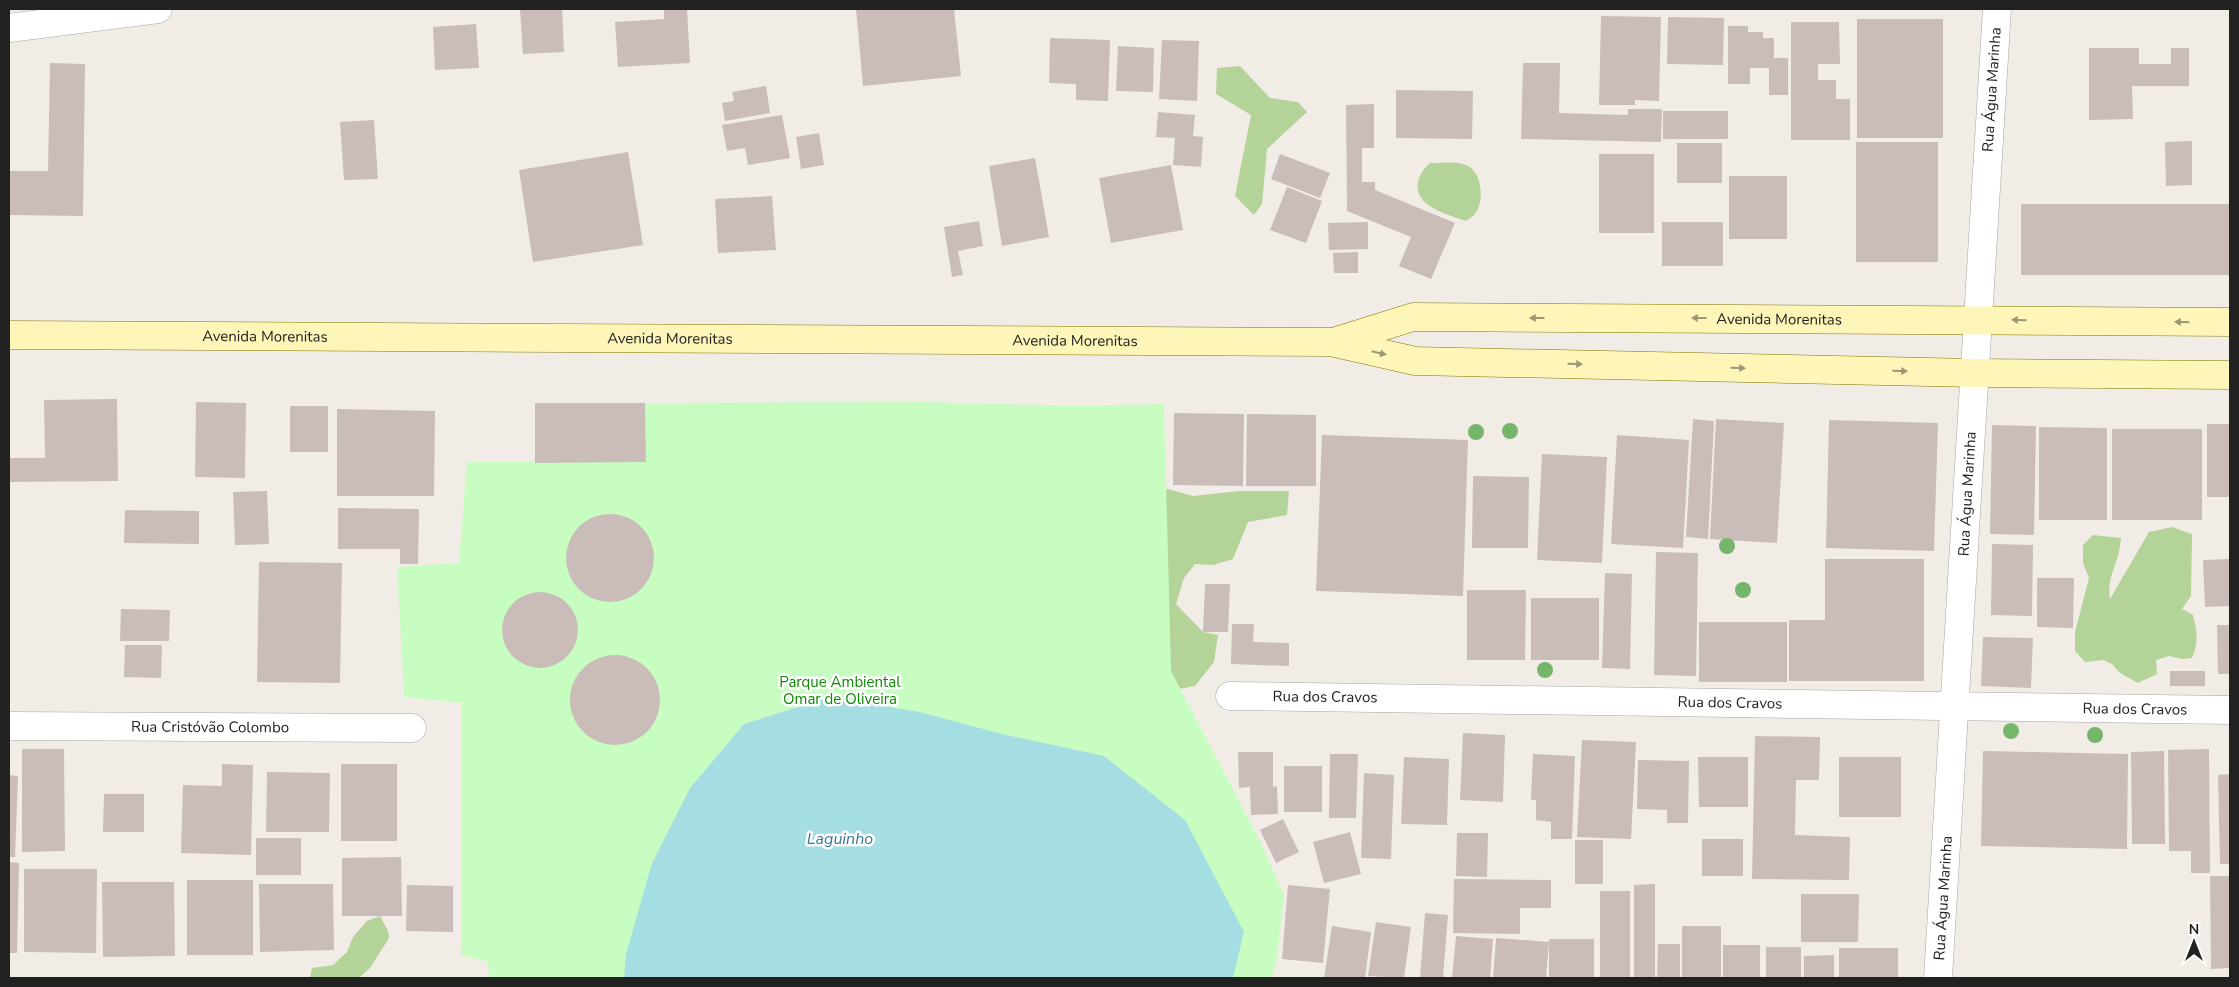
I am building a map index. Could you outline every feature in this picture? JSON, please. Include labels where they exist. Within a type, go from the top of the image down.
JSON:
[{"type":"main road","name":"Avenida Morenitas","points":[[1331,342],[1413,317],[2230,322]]},
{"type":"main road","name":"Avenida Morenitas","points":[[9,335],[1331,342],[1415,361],[1975,373],[2230,375]]},
{"type":"street","points":[[9,28],[158,9]]},
{"type":"street","name":"Rua Água Marinha","points":[[1938,978],[1956,708],[1975,373],[1976,319],[1997,9]]},
{"type":"street","name":"Rua dos Cravos","points":[[1230,696],[1488,698],[1956,708],[2230,710]]},
{"type":"street","name":"Rua Cristóvão Colombo","points":[[9,726],[412,728]]},
{"type":"green space","points":[[1240,66],[1270,98],[1298,102],[1307,112],[1267,149],[1262,204],[1254,215],[1235,196],[1251,115],[1216,94],[1217,68]]},
{"type":"green space","points":[[1430,163],[1462,164],[1471,168],[1476,173],[1481,194],[1480,202],[1475,214],[1466,221],[1433,208],[1421,198],[1418,180]]},
{"type":"green space","name":"Parque Ambiental Omar de Oliveira","points":[[922,402],[1080,406],[1164,404],[1171,671],[1261,843],[1284,895],[1276,965],[1271,978],[489,978],[488,962],[461,955],[462,703],[404,697],[397,567],[459,563],[467,462],[646,462],[645,403]]},
{"type":"green space","points":[[1149,484],[1193,496],[1239,491],[1289,491],[1287,515],[1248,522],[1233,559],[1213,565],[1195,564],[1184,578],[1176,604],[1203,632],[1218,635],[1214,662],[1195,686],[1153,694]]},
{"type":"green space","points":[[2172,527],[2192,534],[2191,596],[2182,609],[2193,615],[2196,642],[2192,658],[2183,659],[2169,656],[2156,660],[2157,674],[2138,683],[2120,673],[2112,664],[2103,660],[2085,662],[2075,651],[2075,632],[2089,578],[2083,563],[2083,545],[2093,535],[2121,538],[2111,576],[2110,599],[2149,532]]},
{"type":"green space","points":[[380,916],[388,931],[389,938],[370,968],[359,978],[310,978],[312,968],[333,965],[347,952],[353,937],[367,921]]},
{"type":"water","name":"Laguinho","points":[[830,697],[920,712],[1002,734],[1104,756],[1185,820],[1244,932],[1233,978],[624,978],[626,954],[652,863],[690,788],[744,724]]},
{"type":"building","points":[[520,9],[562,9],[564,52],[523,54]]},
{"type":"building","points":[[664,9],[687,9],[690,63],[618,67],[615,22],[664,19]]},
{"type":"building","points":[[856,9],[954,9],[961,76],[863,86]]},
{"type":"building","points":[[1601,16],[1661,17],[1659,101],[1635,100],[1635,105],[1599,105]]},
{"type":"building","points":[[1668,17],[1724,18],[1723,65],[1667,64]]},
{"type":"building","points":[[1857,19],[1943,19],[1943,138],[1857,138]]},
{"type":"building","points":[[1791,22],[1839,22],[1840,64],[1818,64],[1818,80],[1836,80],[1836,99],[1850,99],[1850,140],[1791,140]]},
{"type":"building","points":[[476,24],[479,68],[435,70],[433,27]]},
{"type":"building","points":[[1728,26],[1748,26],[1748,32],[1763,32],[1763,38],[1774,38],[1774,58],[1788,58],[1788,95],[1769,95],[1769,68],[1750,68],[1750,84],[1728,84]]},
{"type":"building","points":[[1050,38],[1110,40],[1108,101],[1076,100],[1076,84],[1049,83]]},
{"type":"building","points":[[1162,40],[1199,41],[1197,101],[1159,99]]},
{"type":"building","points":[[1118,46],[1154,48],[1153,92],[1116,91]]},
{"type":"building","points":[[2089,48],[2139,48],[2139,64],[2171,64],[2171,48],[2189,48],[2189,86],[2132,86],[2133,119],[2089,120]]},
{"type":"building","points":[[50,63],[85,64],[83,216],[9,215],[9,171],[48,171]]},
{"type":"building","points":[[1523,63],[1560,63],[1559,113],[1628,115],[1628,109],[1662,109],[1661,142],[1521,139]]},
{"type":"building","points":[[766,86],[770,113],[725,121],[722,103],[734,101],[732,92]]},
{"type":"building","points":[[1396,90],[1473,91],[1472,139],[1396,138]]},
{"type":"building","points":[[1374,104],[1374,148],[1362,148],[1362,182],[1375,182],[1375,190],[1455,223],[1431,279],[1399,266],[1411,237],[1347,211],[1346,105]]},
{"type":"building","points":[[1663,111],[1728,111],[1728,139],[1663,139]]},
{"type":"building","points":[[1158,112],[1195,115],[1193,136],[1203,137],[1201,167],[1173,165],[1175,138],[1156,137]]},
{"type":"building","points":[[782,115],[790,158],[748,165],[745,148],[727,151],[722,125]]},
{"type":"building","points":[[374,120],[378,179],[344,180],[340,122]]},
{"type":"building","points":[[819,133],[824,165],[801,169],[796,137]]},
{"type":"building","points":[[2192,141],[2192,185],[2166,186],[2165,142]]},
{"type":"building","points":[[1856,142],[1938,142],[1938,262],[1856,262]]},
{"type":"building","points":[[1677,143],[1722,143],[1722,183],[1677,183]]},
{"type":"building","points":[[628,152],[643,245],[533,262],[519,170]]},
{"type":"building","points":[[1280,154],[1330,173],[1320,198],[1271,179]]},
{"type":"building","points":[[1599,154],[1654,154],[1654,233],[1599,233]]},
{"type":"building","points":[[1035,158],[1049,237],[1002,246],[989,166]]},
{"type":"building","points":[[1171,165],[1183,230],[1111,243],[1099,178]]},
{"type":"building","points":[[1729,176],[1787,176],[1787,239],[1729,239]]},
{"type":"building","points":[[1287,187],[1322,201],[1306,243],[1270,230]]},
{"type":"building","points":[[772,196],[776,250],[718,253],[715,199]]},
{"type":"building","points":[[2021,204],[2230,204],[2230,275],[2021,275]]},
{"type":"building","points":[[979,221],[983,246],[958,251],[963,275],[952,277],[944,227]]},
{"type":"building","points":[[1368,222],[1368,249],[1329,250],[1328,223]]},
{"type":"building","points":[[1662,222],[1723,222],[1723,266],[1662,266]]},
{"type":"building","points":[[1358,252],[1358,273],[1334,273],[1333,253]]},
{"type":"building","points":[[117,399],[118,481],[9,482],[9,458],[45,458],[44,400]]},
{"type":"building","points":[[196,402],[246,403],[245,478],[195,477]]},
{"type":"building","points":[[535,403],[645,403],[646,462],[535,463]]},
{"type":"building","points":[[290,406],[328,406],[328,452],[290,452]]},
{"type":"building","points":[[337,409],[435,411],[434,496],[337,496]]},
{"type":"building","points":[[1174,413],[1244,414],[1243,486],[1173,485]]},
{"type":"building","points":[[1247,414],[1316,415],[1316,486],[1246,486]]},
{"type":"building","points":[[1693,419],[1714,421],[1708,539],[1686,537]]},
{"type":"building","points":[[1716,419],[1784,423],[1777,543],[1710,539]]},
{"type":"building","points":[[1829,420],[1938,423],[1934,551],[1826,548]]},
{"type":"building","points":[[2207,424],[2230,424],[2230,497],[2207,497]]},
{"type":"building","points":[[1992,425],[2036,426],[2034,535],[1990,534]]},
{"type":"building","points":[[2039,427],[2107,428],[2107,520],[2039,520]]},
{"type":"building","points":[[2112,429],[2202,429],[2202,520],[2112,520]]},
{"type":"building","points":[[1322,435],[1468,440],[1463,596],[1316,591]]},
{"type":"building","points":[[1617,435],[1689,440],[1683,548],[1611,544]]},
{"type":"building","points":[[1542,454],[1607,457],[1602,563],[1537,560]]},
{"type":"building","points":[[1473,476],[1529,477],[1528,548],[1472,548]]},
{"type":"building","points":[[267,491],[269,544],[235,545],[233,492]]},
{"type":"building","points":[[338,508],[419,509],[418,564],[400,564],[400,549],[338,549]]},
{"type":"building","points":[[125,510],[199,511],[199,544],[124,543]]},
{"type":"building","points":[[610,514],[627,518],[641,527],[650,541],[654,558],[650,575],[641,589],[627,598],[610,602],[593,598],[579,589],[570,575],[566,558],[570,541],[579,527],[593,518]]},
{"type":"building","points":[[1992,544],[2033,545],[2032,616],[1991,615]]},
{"type":"building","points":[[1656,552],[1698,553],[1696,676],[1654,675]]},
{"type":"building","points":[[1825,559],[1924,559],[1924,681],[1789,681],[1789,620],[1825,620]]},
{"type":"building","points":[[2230,559],[2230,606],[2205,607],[2203,560]]},
{"type":"building","points":[[259,562],[342,563],[340,683],[257,682]]},
{"type":"building","points":[[1605,573],[1632,574],[1630,669],[1602,668]]},
{"type":"building","points":[[2037,578],[2074,578],[2073,628],[2037,627]]},
{"type":"building","points":[[1205,584],[1230,584],[1228,632],[1203,632]]},
{"type":"building","points":[[1467,590],[1526,590],[1525,660],[1467,660]]},
{"type":"building","points":[[540,592],[555,595],[567,603],[575,615],[578,630],[575,645],[567,657],[555,665],[540,668],[525,665],[513,657],[505,645],[502,630],[505,615],[513,603],[525,595]]},
{"type":"building","points":[[1531,598],[1599,598],[1599,660],[1531,660]]},
{"type":"building","points":[[121,609],[170,610],[169,641],[120,641]]},
{"type":"building","points":[[1699,622],[1787,622],[1787,682],[1699,682]]},
{"type":"building","points":[[1232,624],[1254,624],[1253,642],[1289,643],[1289,666],[1231,664]]},
{"type":"building","points":[[2217,625],[2230,625],[2230,674],[2218,674]]},
{"type":"building","points":[[1983,637],[2033,638],[2031,688],[1981,686]]},
{"type":"building","points":[[125,645],[162,645],[161,678],[124,677]]},
{"type":"building","points":[[615,655],[632,658],[647,668],[657,683],[660,700],[657,717],[647,732],[632,742],[615,745],[598,742],[583,732],[573,717],[570,700],[573,683],[583,668],[598,658]]},
{"type":"building","points":[[2170,671],[2205,671],[2205,686],[2170,686]]},
{"type":"building","points":[[1463,733],[1505,735],[1503,802],[1460,800]]},
{"type":"building","points":[[1755,736],[1820,737],[1819,780],[1796,780],[1795,835],[1850,837],[1849,880],[1752,879]]},
{"type":"building","points":[[1582,740],[1636,742],[1631,839],[1577,837]]},
{"type":"building","points":[[22,749],[64,749],[65,851],[22,852]]},
{"type":"building","points":[[2209,749],[2210,873],[2191,873],[2191,851],[2169,851],[2168,750]]},
{"type":"building","points":[[1983,751],[2128,754],[2127,849],[1981,846]]},
{"type":"building","points":[[2164,751],[2165,844],[2132,844],[2131,752]]},
{"type":"building","points":[[1238,752],[1273,752],[1273,787],[1277,786],[1278,814],[1251,815],[1250,787],[1239,788]]},
{"type":"building","points":[[1330,754],[1358,754],[1356,818],[1329,818]]},
{"type":"building","points":[[1533,754],[1575,756],[1572,839],[1551,839],[1551,822],[1536,820],[1536,800],[1531,800]]},
{"type":"building","points":[[1404,757],[1449,759],[1447,825],[1401,824]]},
{"type":"building","points":[[1698,757],[1748,757],[1748,807],[1699,807]]},
{"type":"building","points":[[1839,757],[1901,757],[1901,817],[1839,817]]},
{"type":"building","points":[[1638,760],[1689,761],[1688,823],[1667,823],[1667,810],[1637,809]]},
{"type":"building","points":[[222,764],[253,765],[251,855],[181,853],[183,785],[222,786]]},
{"type":"building","points":[[341,764],[397,764],[397,841],[341,841]]},
{"type":"building","points":[[1284,766],[1322,766],[1322,812],[1284,812]]},
{"type":"building","points":[[267,772],[330,773],[329,832],[266,832]]},
{"type":"building","points":[[1364,773],[1394,775],[1391,859],[1361,858]]},
{"type":"building","points":[[2230,774],[2230,864],[2220,864],[2218,775]]},
{"type":"building","points":[[9,775],[18,776],[15,857],[9,857]]},
{"type":"building","points":[[104,794],[144,794],[144,832],[103,832]]},
{"type":"building","points":[[1283,819],[1299,852],[1276,863],[1260,830]]},
{"type":"building","points":[[1350,832],[1361,874],[1324,883],[1313,842]]},
{"type":"building","points":[[1457,833],[1488,833],[1487,877],[1456,876]]},
{"type":"building","points":[[256,838],[301,838],[301,875],[256,875]]},
{"type":"building","points":[[1702,839],[1743,839],[1743,876],[1702,876]]},
{"type":"building","points":[[1575,840],[1603,840],[1603,884],[1575,884]]},
{"type":"building","points":[[401,857],[402,916],[342,916],[342,858]]},
{"type":"building","points":[[9,862],[19,863],[17,953],[9,953]]},
{"type":"building","points":[[24,869],[97,869],[96,953],[24,952]]},
{"type":"building","points":[[2210,876],[2230,876],[2230,968],[2211,969]]},
{"type":"building","points":[[1454,879],[1551,880],[1551,908],[1520,908],[1520,934],[1453,933]]},
{"type":"building","points":[[187,880],[253,880],[253,955],[187,955]]},
{"type":"building","points":[[102,882],[174,882],[175,956],[103,957]]},
{"type":"building","points":[[259,884],[333,884],[334,950],[260,952]]},
{"type":"building","points":[[1655,884],[1655,978],[1634,978],[1634,885]]},
{"type":"building","points":[[407,885],[453,886],[453,932],[406,931]]},
{"type":"building","points":[[1288,885],[1330,889],[1323,963],[1282,959]]},
{"type":"building","points":[[1600,891],[1630,891],[1630,978],[1600,978]]},
{"type":"building","points":[[1801,894],[1859,894],[1858,942],[1801,942]]},
{"type":"building","points":[[1425,913],[1448,915],[1443,978],[1420,978]]},
{"type":"building","points":[[1376,922],[1411,927],[1404,978],[1368,976]]},
{"type":"building","points":[[1332,926],[1371,932],[1365,978],[1324,978]]},
{"type":"building","points":[[1682,926],[1721,926],[1721,978],[1682,978]]},
{"type":"building","points":[[1456,936],[1493,939],[1490,978],[1452,978]]},
{"type":"building","points":[[1496,938],[1549,942],[1546,978],[1493,978]]},
{"type":"building","points":[[1549,939],[1594,939],[1594,978],[1549,978]]},
{"type":"building","points":[[1658,944],[1680,944],[1680,978],[1657,978]]},
{"type":"building","points":[[1723,945],[1760,945],[1760,978],[1723,978]]},
{"type":"building","points":[[1766,947],[1801,947],[1801,978],[1766,978]]},
{"type":"building","points":[[1839,948],[1898,948],[1898,978],[1839,978]]},
{"type":"building","points":[[1834,955],[1834,978],[1804,978],[1804,956]]}]
